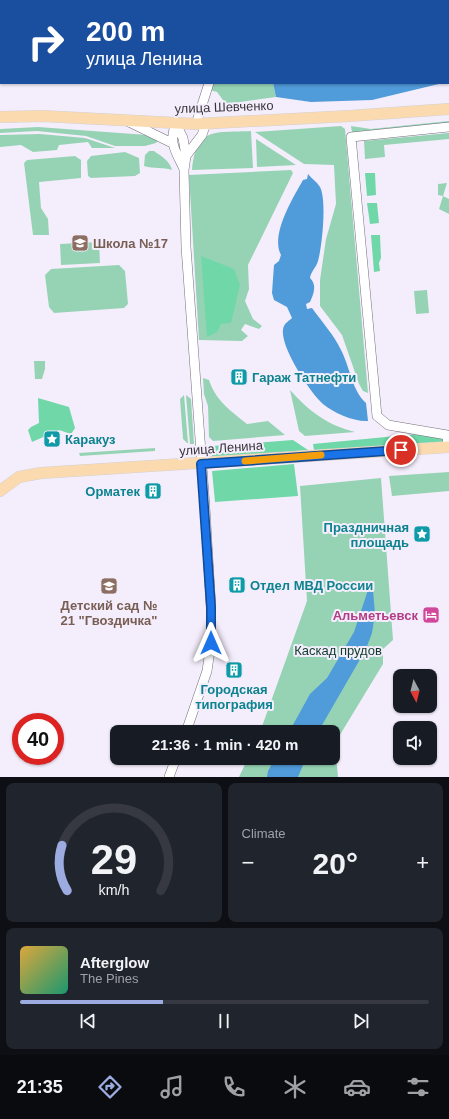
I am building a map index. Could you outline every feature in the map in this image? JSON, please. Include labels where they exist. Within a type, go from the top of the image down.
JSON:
[{"type":"main road","name":"улица Шевченко","points":[[0,117],[42,116],[176,124],[449,109]]},
{"type":"main road","name":"улица Ленина","points":[[0,491],[19,477],[40,473],[201,464],[449,447]]},
{"type":"street","points":[[186,156],[202,135],[201,123],[209,84]]},
{"type":"street","points":[[128,121],[172,143]]},
{"type":"street","points":[[176,124],[172,134],[172,143],[184,170]]},
{"type":"street","points":[[176,124],[183,138],[186,156],[184,170],[186,248],[211,607],[211,643],[207,671],[188,725]]},
{"type":"street","points":[[449,127],[351,137],[377,416],[388,425],[447,435],[449,447]]},
{"type":"street","points":[[169,777],[173,765]]},
{"type":"green space","points":[[212,84],[273,84],[276,97],[240,102],[229,108],[217,92],[210,90]]},
{"type":"green space","points":[[449,121],[449,124],[352,133],[351,126],[371,129]]},
{"type":"green space","points":[[341,126],[345,129],[368,393],[363,391],[359,384],[342,335],[320,306],[320,280],[326,239],[336,204],[334,165],[304,164],[255,132]]},
{"type":"green space","points":[[38,127],[147,135],[158,140],[156,143],[145,146],[115,146],[86,136],[37,131],[0,133],[0,129]]},
{"type":"green space","points":[[251,131],[253,168],[192,170],[194,156],[203,139],[218,133]]},
{"type":"green space","points":[[449,133],[449,139],[384,145],[385,157],[365,159],[364,141]]},
{"type":"green space","points":[[40,134],[85,138],[115,148],[92,148],[88,142],[59,145],[57,150],[33,152],[21,145],[0,147],[0,135]]},
{"type":"green space","points":[[256,139],[296,165],[257,167]]},
{"type":"green space","points":[[149,151],[154,151],[165,159],[172,170],[144,166],[145,155]]},
{"type":"green space","points":[[125,152],[139,158],[140,173],[135,176],[91,178],[88,176],[87,161],[91,156]]},
{"type":"green space","points":[[75,156],[81,160],[81,178],[39,182],[41,208],[48,219],[49,235],[33,235],[24,163],[27,160]]},
{"type":"green space","points":[[291,170],[293,173],[248,265],[249,289],[245,301],[253,319],[262,326],[259,329],[245,324],[241,330],[248,336],[242,341],[199,340],[189,175]]},
{"type":"green space","points":[[365,173],[375,173],[376,195],[367,196]]},
{"type":"green space","points":[[447,183],[443,196],[438,195],[438,184]]},
{"type":"green space","points":[[443,196],[449,199],[449,214],[439,209]]},
{"type":"green space","points":[[367,203],[377,203],[379,223],[370,224]]},
{"type":"green space","points":[[371,235],[380,235],[380,271],[374,272]]},
{"type":"green space","points":[[99,242],[100,263],[61,265],[60,244]]},
{"type":"green space","points":[[201,256],[234,269],[240,285],[231,323],[221,324],[217,332],[207,337]]},
{"type":"green space","points":[[119,265],[125,271],[128,304],[124,308],[54,313],[49,307],[45,275],[51,269]]},
{"type":"green space","points":[[427,290],[429,313],[416,314],[414,291]]},
{"type":"green space","points":[[34,361],[45,361],[45,369],[42,379],[35,379]]},
{"type":"green space","points":[[203,378],[209,380],[220,400],[235,415],[247,424],[268,421],[285,435],[213,441],[209,437],[208,406],[204,394]]},
{"type":"green space","points":[[290,390],[319,416],[345,429],[355,432],[305,436],[299,431]]},
{"type":"green space","points":[[184,395],[188,443],[183,439],[180,399]]},
{"type":"green space","points":[[186,395],[191,399],[194,444],[190,444]]},
{"type":"green space","points":[[38,398],[69,407],[75,428],[71,434],[59,430],[32,442],[28,430],[39,423]]},
{"type":"green space","points":[[417,434],[443,439],[443,442],[320,451],[314,450],[313,444]]},
{"type":"green space","points":[[293,440],[308,450],[212,458],[212,446]]},
{"type":"green space","points":[[155,448],[155,451],[80,456],[79,453]]},
{"type":"green space","points":[[294,464],[298,496],[215,502],[212,471]]},
{"type":"green space","points":[[449,472],[449,491],[392,496],[389,476]]},
{"type":"green space","name":"Каскад прудов","points":[[381,478],[393,640],[383,649],[383,664],[340,735],[340,725],[263,725],[307,601],[300,486]]},
{"type":"green space","name":"Каскад прудов","points":[[245,765],[337,765],[338,777],[239,777]]},
{"type":"water","points":[[273,84],[439,84],[372,100],[311,102],[276,97]]},
{"type":"water","points":[[308,174],[320,187],[322,193],[323,212],[320,254],[311,273],[310,278],[314,283],[314,289],[310,302],[306,304],[307,309],[312,308],[338,344],[357,392],[366,403],[368,421],[357,420],[333,411],[323,404],[311,390],[296,367],[285,344],[283,334],[284,326],[292,318],[287,307],[274,300],[272,293],[274,265],[279,261],[281,255],[278,247],[280,227],[294,196],[303,180],[307,179]]},
{"type":"water","points":[[368,590],[373,590],[375,614],[372,633],[366,649],[322,725],[293,725],[310,694],[327,678],[354,632]]},
{"type":"water","points":[[271,765],[303,765],[298,777],[267,777]]},
{"type":"slow traffic","points":[[245,461],[321,455]]},
{"type":"place","name":"Школа №17","points":[[80,243]]},
{"type":"place","name":"Гараж Татнефти","points":[[239,377]]},
{"type":"place","name":"Каракуз","points":[[52,439]]},
{"type":"place","name":"Орматек","points":[[153,491]]},
{"type":"place","name":"Праздничная площадь","points":[[422,534]]},
{"type":"place","name":"Отдел МВД России","points":[[237,585]]},
{"type":"place","name":"Детский сад № 21 \"Гвоздичка\"","points":[[109,586]]},
{"type":"place","name":"Альметьевск","points":[[431,615]]},
{"type":"place","name":"Городская типография","points":[[234,670]]},
{"type":"route","points":[[211,643],[211,607],[201,464],[401,450]]}]
